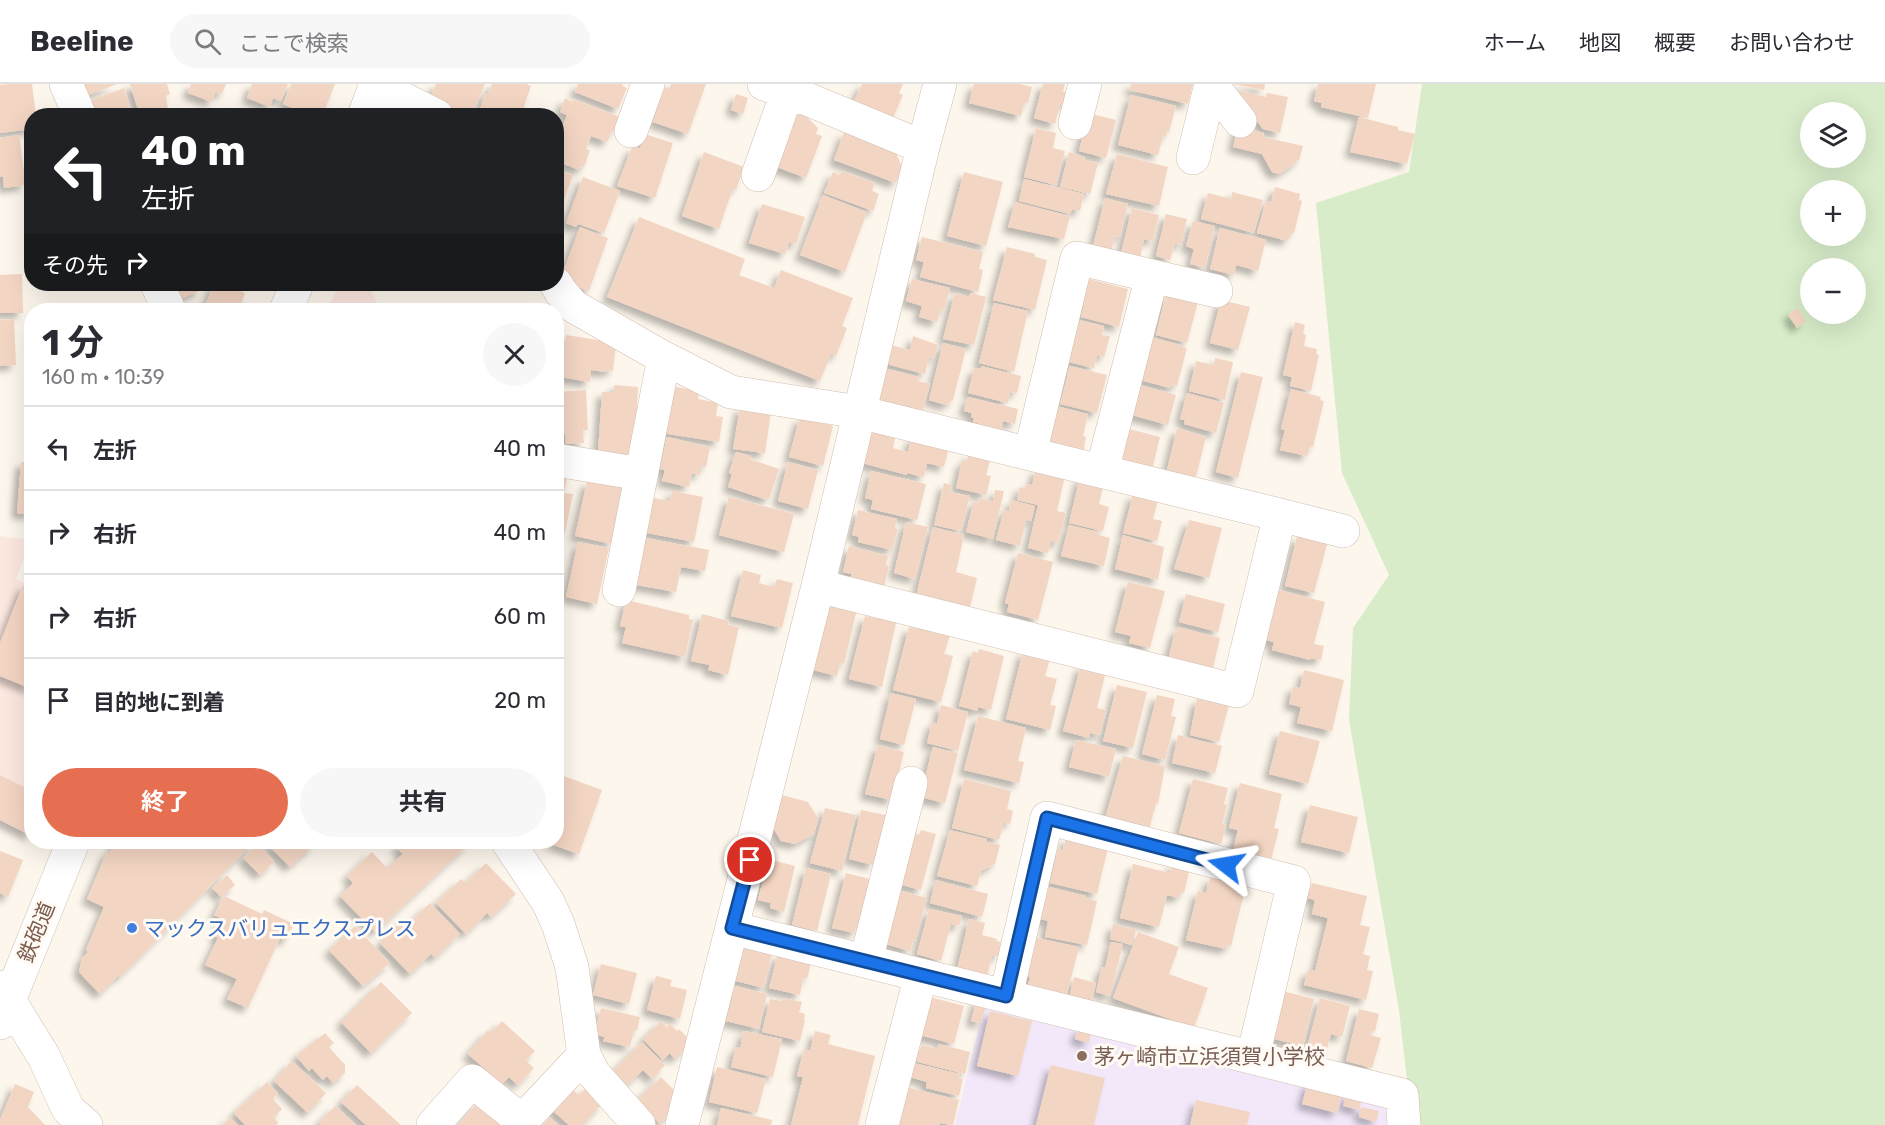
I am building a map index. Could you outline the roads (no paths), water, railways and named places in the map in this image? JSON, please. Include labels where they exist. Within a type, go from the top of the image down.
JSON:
[{"type":"street","points":[[66,84],[76,108]]},
{"type":"street","points":[[367,108],[376,84],[422,108]]},
{"type":"street","points":[[631,131],[648,84]]},
{"type":"street","points":[[682,1125],[818,586],[940,84]]},
{"type":"street","points":[[1075,123],[1085,84]]},
{"type":"street","points":[[1211,84],[1240,121]]},
{"type":"street","points":[[1193,158],[1211,84]]},
{"type":"street","points":[[758,175],[775,88],[923,147]]},
{"type":"street","points":[[1030,454],[1077,258],[1216,291]]},
{"type":"street","points":[[1102,471],[1152,276]]},
{"type":"street","points":[[560,291],[573,306],[664,358],[731,392],[859,412],[1343,531]]},
{"type":"street","points":[[619,590],[664,358]]},
{"type":"street","points":[[564,461],[641,474]]},
{"type":"street","points":[[818,586],[1237,690],[1280,515]]},
{"type":"street","points":[[866,961],[911,783]]},
{"type":"street","points":[[1006,996],[1047,818],[1294,882],[1253,1057]]},
{"type":"street","name":"鉄砲道","points":[[3,1000],[70,849]]},
{"type":"street","points":[[513,849],[548,902],[558,924],[572,967],[585,1055],[594,1074],[626,1120]]},
{"type":"street","points":[[732,928],[1253,1057],[1403,1110]]},
{"type":"street","points":[[882,1125],[921,975]]},
{"type":"street","points":[[3,1000],[44,1057],[68,1109],[87,1125]]},
{"type":"street","points":[[433,1125],[472,1081],[522,1121],[585,1055]]},
{"type":"place","name":"マックスバリュエクスプレス","points":[[132,928]]},
{"type":"place","name":"茅ヶ崎市立浜須賀小学校","points":[[1082,1056]]}]
